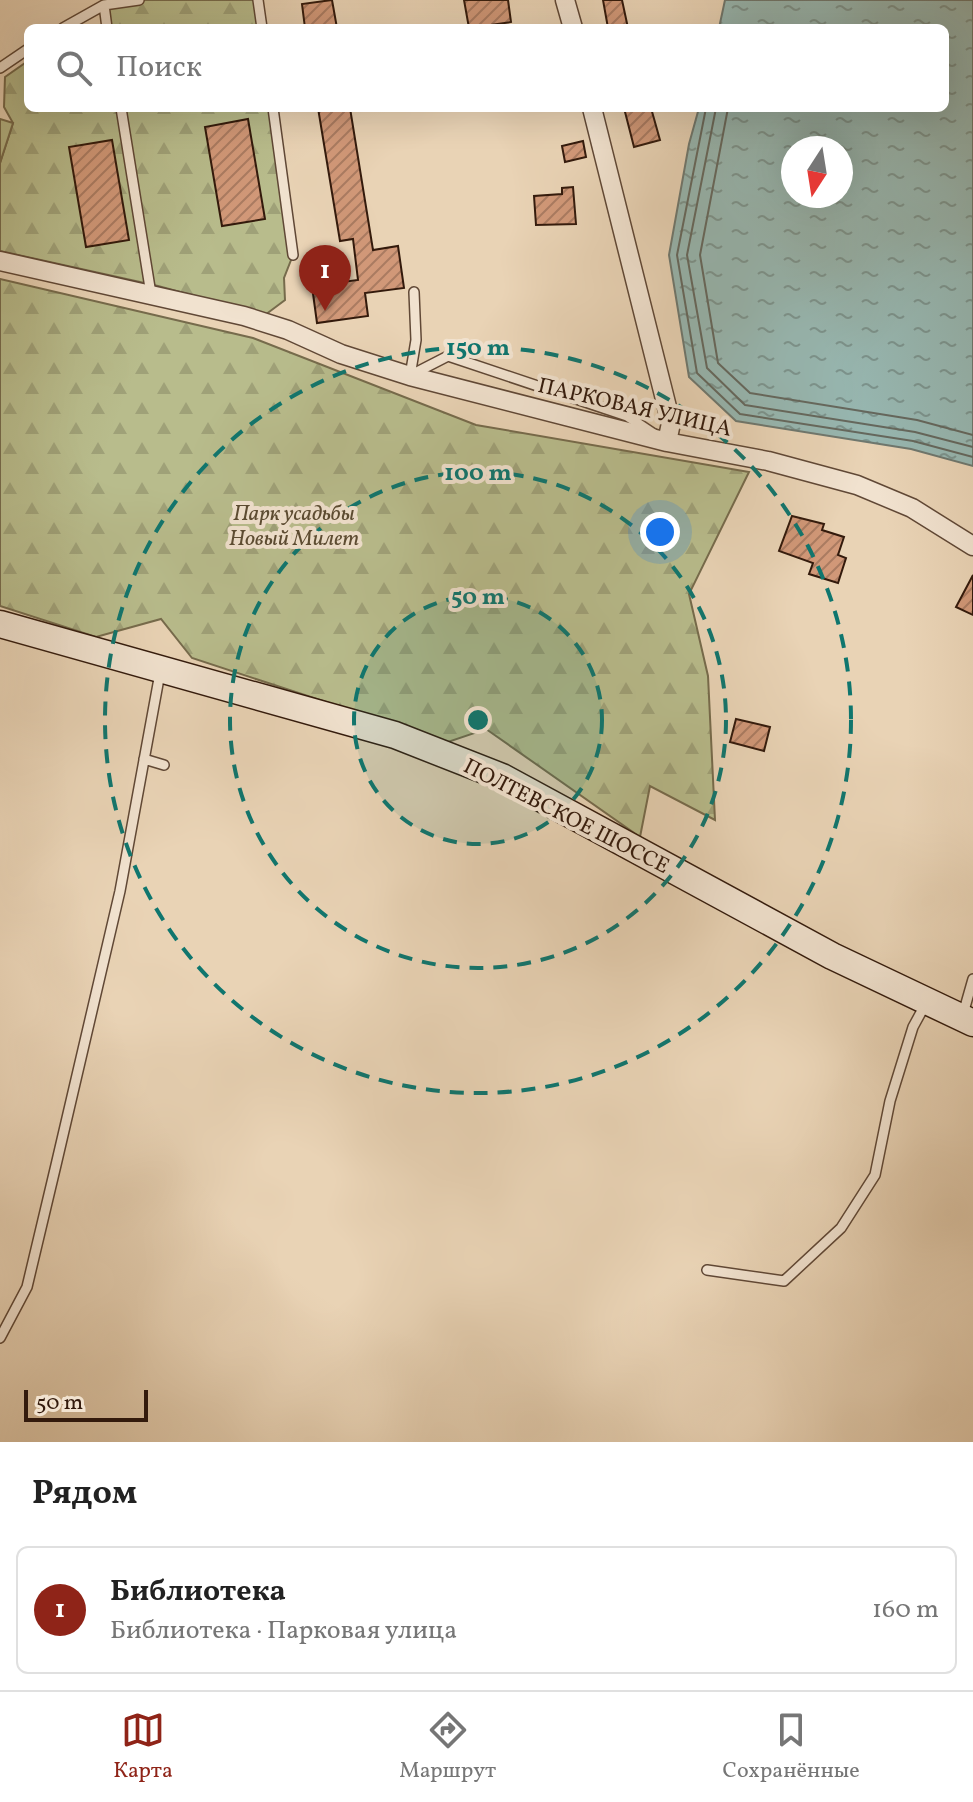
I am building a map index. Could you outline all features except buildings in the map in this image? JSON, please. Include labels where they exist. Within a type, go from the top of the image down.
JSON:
[{"type":"street","points":[[565,0],[572,24]]},
{"type":"street","points":[[593,112],[671,423],[667,442]]},
{"type":"street","name":"ПАРКОВАЯ УЛИЦА","points":[[0,261],[244,316],[288,330],[341,354],[410,376],[667,442],[768,461],[867,489],[912,508],[973,546]]},
{"type":"street","name":"ПОЛТЕВСКОЕ ШОССЕ","points":[[0,624],[395,735],[502,777],[832,956],[967,1020]]},
{"type":"lane","points":[[70,24],[104,5],[139,0]]},
{"type":"lane","points":[[258,0],[261,24]]},
{"type":"lane","points":[[104,5],[106,24]]},
{"type":"lane","points":[[0,68],[24,52]]},
{"type":"lane","points":[[122,112],[151,294]]},
{"type":"lane","points":[[274,112],[293,255]]},
{"type":"lane","points":[[410,376],[416,340],[414,292]]},
{"type":"lane","points":[[410,376],[448,356],[627,416],[667,442]]},
{"type":"lane","points":[[0,1338],[27,1287],[120,891],[161,670]]},
{"type":"lane","points":[[144,759],[164,765]]},
{"type":"lane","points":[[967,1020],[973,979]]},
{"type":"lane","points":[[707,1270],[784,1281],[841,1228],[875,1175],[890,1101],[913,1027],[926,1002]]},
{"type":"green space","points":[[139,0],[258,0],[261,24],[107,24],[104,5]]},
{"type":"green space","points":[[24,64],[24,112],[274,112],[293,255],[284,278],[285,300],[265,315],[158,286],[0,251],[0,163],[13,123],[4,107],[5,77]]},
{"type":"green space","points":[[0,119],[13,123],[0,163]]},
{"type":"green space","name":"Парк усадьбы Новый Милет","points":[[0,279],[253,338],[476,425],[749,472],[689,594],[708,676],[715,820],[650,786],[640,837],[486,729],[448,742],[192,658],[161,619],[96,637],[0,606]]},
{"type":"water","points":[[725,0],[973,0],[973,466],[911,449],[736,421],[689,377],[669,255],[698,112],[949,112],[949,24],[720,24]]},
{"type":"place","name":"Библиотека","points":[[325,311]]}]
